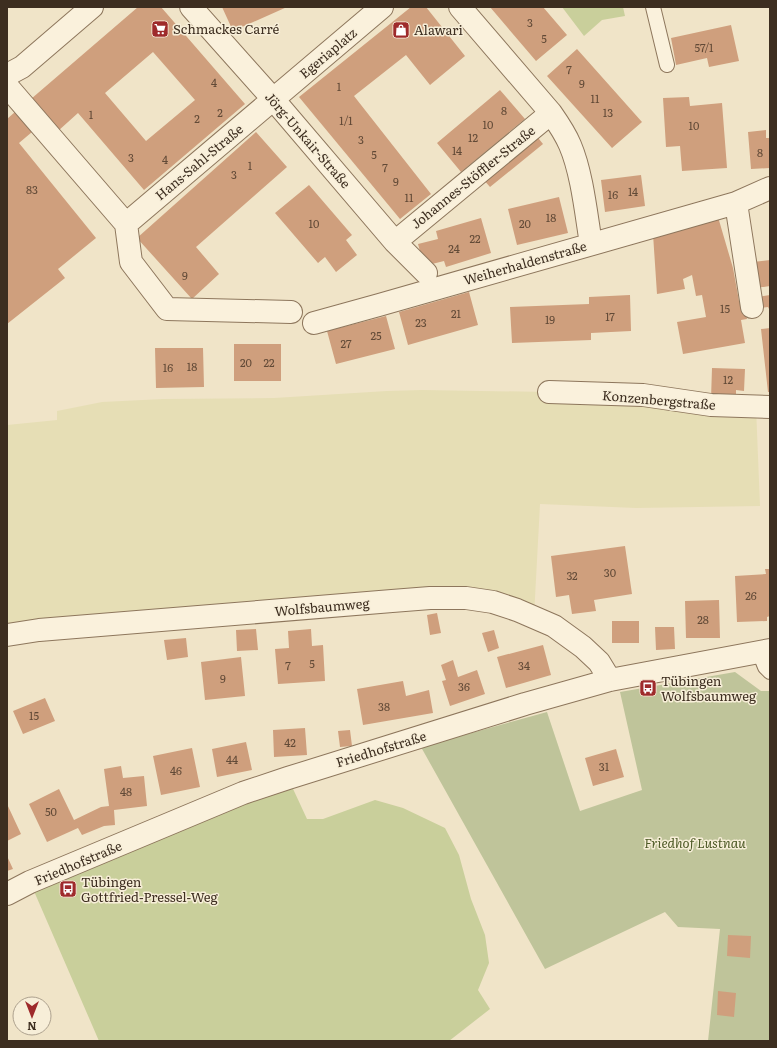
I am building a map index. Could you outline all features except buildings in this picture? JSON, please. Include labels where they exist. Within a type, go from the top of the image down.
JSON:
[{"type":"street","points":[[7,75],[22,67],[92,7]]},
{"type":"street","name":"Jörg-Unkair-Straße","points":[[191,7],[273,99],[395,242],[426,273]]},
{"type":"street","name":"Egeriaplatz","points":[[273,99],[382,7]]},
{"type":"street","points":[[460,7],[551,113],[561,127],[570,146],[578,171],[591,244]]},
{"type":"street","points":[[7,86],[126,224],[131,262],[167,309],[291,312]]},
{"type":"street","name":"Hans-Sahl-Straße","points":[[126,224],[273,99]]},
{"type":"street","name":"Johannes-Stöffler-Straße","points":[[395,242],[551,113]]},
{"type":"street","name":"Weiherhaldenstraße","points":[[314,323],[379,306],[736,202],[770,188]]},
{"type":"street","points":[[736,202],[752,307]]},
{"type":"street","name":"Konzenbergstraße","points":[[549,392],[643,395],[711,405],[770,407]]},
{"type":"street","name":"Wolfsbaumweg","points":[[7,635],[39,630],[430,598],[466,598],[493,602],[534,616],[554,626],[599,662],[610,680]]},
{"type":"street","name":"Friedhofstraße","points":[[7,894],[30,882],[243,793],[525,704],[610,680],[765,651]]},
{"type":"lane","points":[[653,7],[667,65]]},
{"type":"lane","points":[[765,651],[765,667],[770,672]]},
{"type":"shaded area","points":[[422,390],[549,392],[756,407],[760,506],[636,508],[540,504],[534,617],[493,602],[7,635],[7,425],[57,420],[57,411],[102,402],[163,399],[274,398]]},
{"type":"green space","points":[[562,7],[623,7],[625,16],[602,20],[584,36]]},
{"type":"green space","name":"Friedhof Lustnau","points":[[735,672],[761,691],[770,691],[770,1041],[708,1041],[720,929],[678,927],[665,912],[545,969],[421,747],[547,712],[580,811],[642,790],[620,692]]},
{"type":"green space","points":[[288,778],[307,819],[323,819],[375,800],[403,808],[445,828],[459,855],[471,899],[485,935],[489,963],[478,990],[490,1009],[449,1041],[99,1041],[30,882]]},
{"type":"place","name":"Schmackes Carré","points":[[160,29]]},
{"type":"place","name":"Alawari","points":[[401,30]]},
{"type":"place","name":"Tübingen Wolfsbaumweg","points":[[648,688]]},
{"type":"place","name":"Tübingen Gottfried-Pressel-Weg","points":[[68,889]]}]
